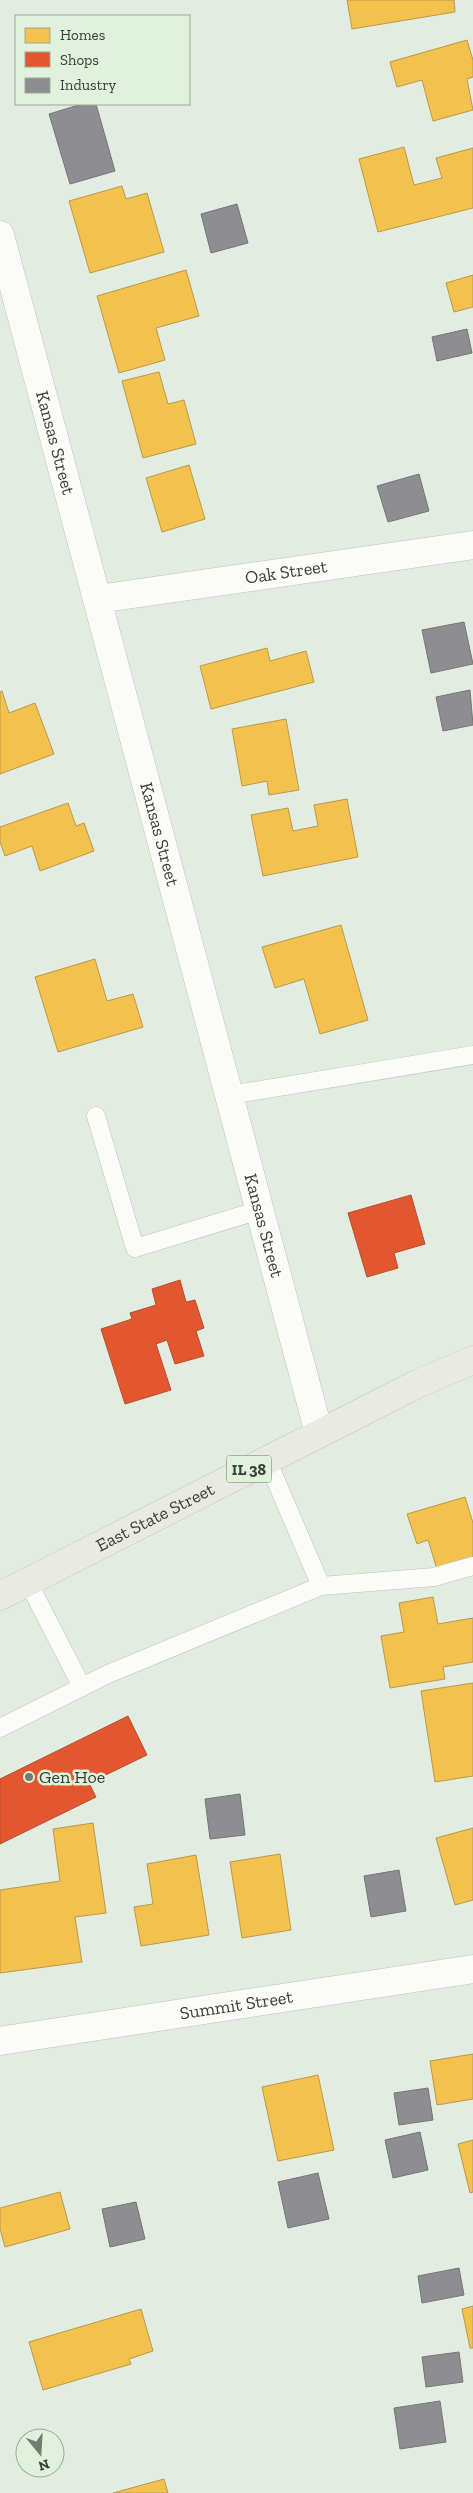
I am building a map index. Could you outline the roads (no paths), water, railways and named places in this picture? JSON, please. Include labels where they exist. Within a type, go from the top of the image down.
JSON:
[{"type":"main road","name":"East State Street","points":[[0,1596],[419,1382],[473,1360]]},
{"type":"street","name":"Kansas Street","points":[[0,235],[319,1433]]},
{"type":"street","name":"Oak Street","points":[[98,599],[473,545]]},
{"type":"street","name":"Summit Street","points":[[0,2041],[473,1969]]},
{"type":"lane","points":[[230,1095],[473,1055]]},
{"type":"lane","points":[[96,1116],[136,1248],[260,1210]]},
{"type":"lane","points":[[267,1460],[321,1586]]},
{"type":"lane","points":[[0,1728],[108,1674],[321,1586],[434,1576],[473,1566]]},
{"type":"lane","points":[[28,1582],[82,1687]]},
{"type":"place","name":"Gen Hoe","points":[[29,1777]]}]
